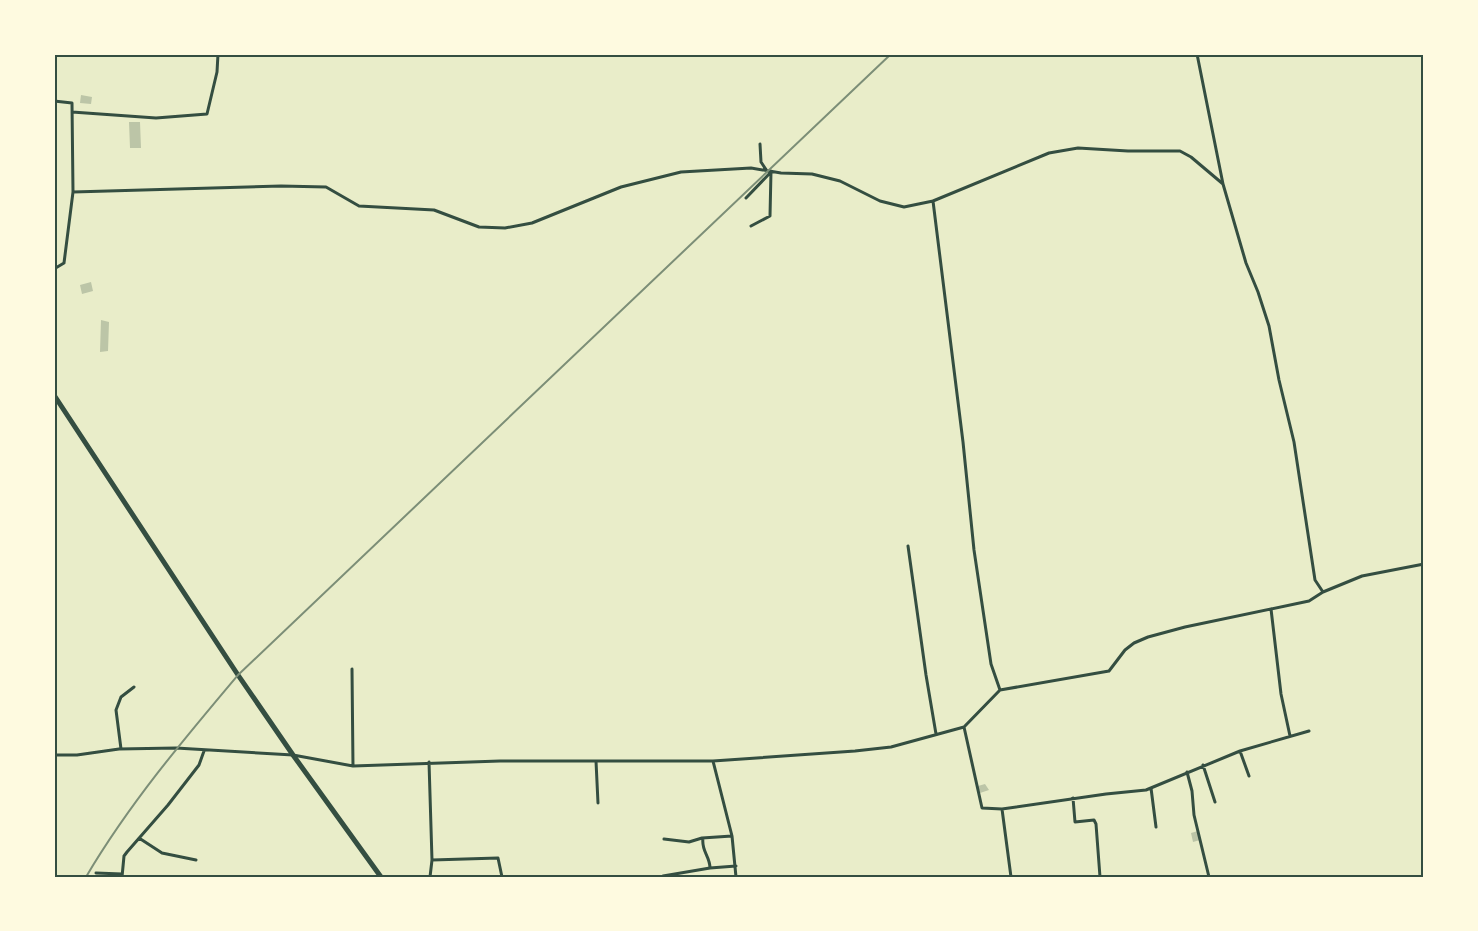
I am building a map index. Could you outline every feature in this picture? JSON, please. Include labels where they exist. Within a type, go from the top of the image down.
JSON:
[{"type":"highway","points":[[54,395],[293,755],[381,877]]},
{"type":"street","points":[[72,112],[156,118],[207,114],[217,72],[218,54]]},
{"type":"street","points":[[1197,54],[1223,184],[1246,263],[1269,326],[1294,442],[1315,580],[1323,592]]},
{"type":"street","points":[[54,100],[72,103],[73,192],[64,263],[54,269]]},
{"type":"street","points":[[751,226],[770,216],[769,171],[761,162],[759,144]]},
{"type":"street","points":[[73,192],[281,186],[326,187],[359,206],[434,210],[478,227],[505,228],[532,223],[621,187],[681,172],[751,168],[812,174],[840,181],[880,201],[904,207],[933,201],[1049,153],[1078,148],[1180,151],[1191,157],[1223,184]]},
{"type":"street","points":[[746,198],[769,171]]},
{"type":"street","points":[[933,201],[974,549],[991,664],[1000,690]]},
{"type":"street","points":[[909,546],[936,734]]},
{"type":"street","points":[[54,755],[77,755],[121,749],[176,748],[293,755],[353,766],[429,762],[713,761],[891,747],[964,727],[1000,690],[1109,671],[1125,650],[1148,637],[1309,601],[1323,592],[1362,576],[1424,564]]},
{"type":"street","points":[[1271,609],[1281,694],[1290,736]]},
{"type":"street","points":[[351,669],[353,766]]},
{"type":"street","points":[[121,749],[116,710],[121,697],[134,687]]},
{"type":"street","points":[[964,727],[981,808],[1002,809],[1151,788],[1240,751],[1309,731]]},
{"type":"street","points":[[96,873],[122,876],[124,856],[199,765],[204,751]]},
{"type":"street","points":[[1240,751],[1249,776]]},
{"type":"street","points":[[596,761],[598,803]]},
{"type":"street","points":[[713,761],[732,836],[736,877]]},
{"type":"street","points":[[429,762],[432,860],[430,877]]},
{"type":"street","points":[[1203,765],[1215,802]]},
{"type":"street","points":[[1187,772],[1192,791],[1194,815],[1209,877]]},
{"type":"street","points":[[1151,788],[1156,827]]},
{"type":"street","points":[[1073,798],[1075,822],[1094,819],[1096,824],[1100,877]]},
{"type":"street","points":[[1002,809],[1011,877]]},
{"type":"street","points":[[664,839],[689,842],[703,838],[732,836]]},
{"type":"street","points":[[139,838],[162,853],[196,860]]},
{"type":"street","points":[[703,838],[702,849],[710,860],[710,868]]},
{"type":"street","points":[[432,860],[498,858],[502,877]]},
{"type":"street","points":[[662,877],[710,868],[736,866]]},
{"type":"building","points":[[81,95],[92,97],[91,104],[80,103]]},
{"type":"building","points":[[129,122],[140,122],[141,148],[130,148]]},
{"type":"building","points":[[91,282],[93,291],[82,294],[80,285]]},
{"type":"building","points":[[101,320],[109,322],[108,351],[100,352]]},
{"type":"building","points":[[985,784],[989,790],[980,793],[978,786]]},
{"type":"building","points":[[1198,831],[1200,840],[1193,842],[1191,833]]},
{"type":"railway","points":[[86,877],[139,798],[238,675],[891,54]]}]
